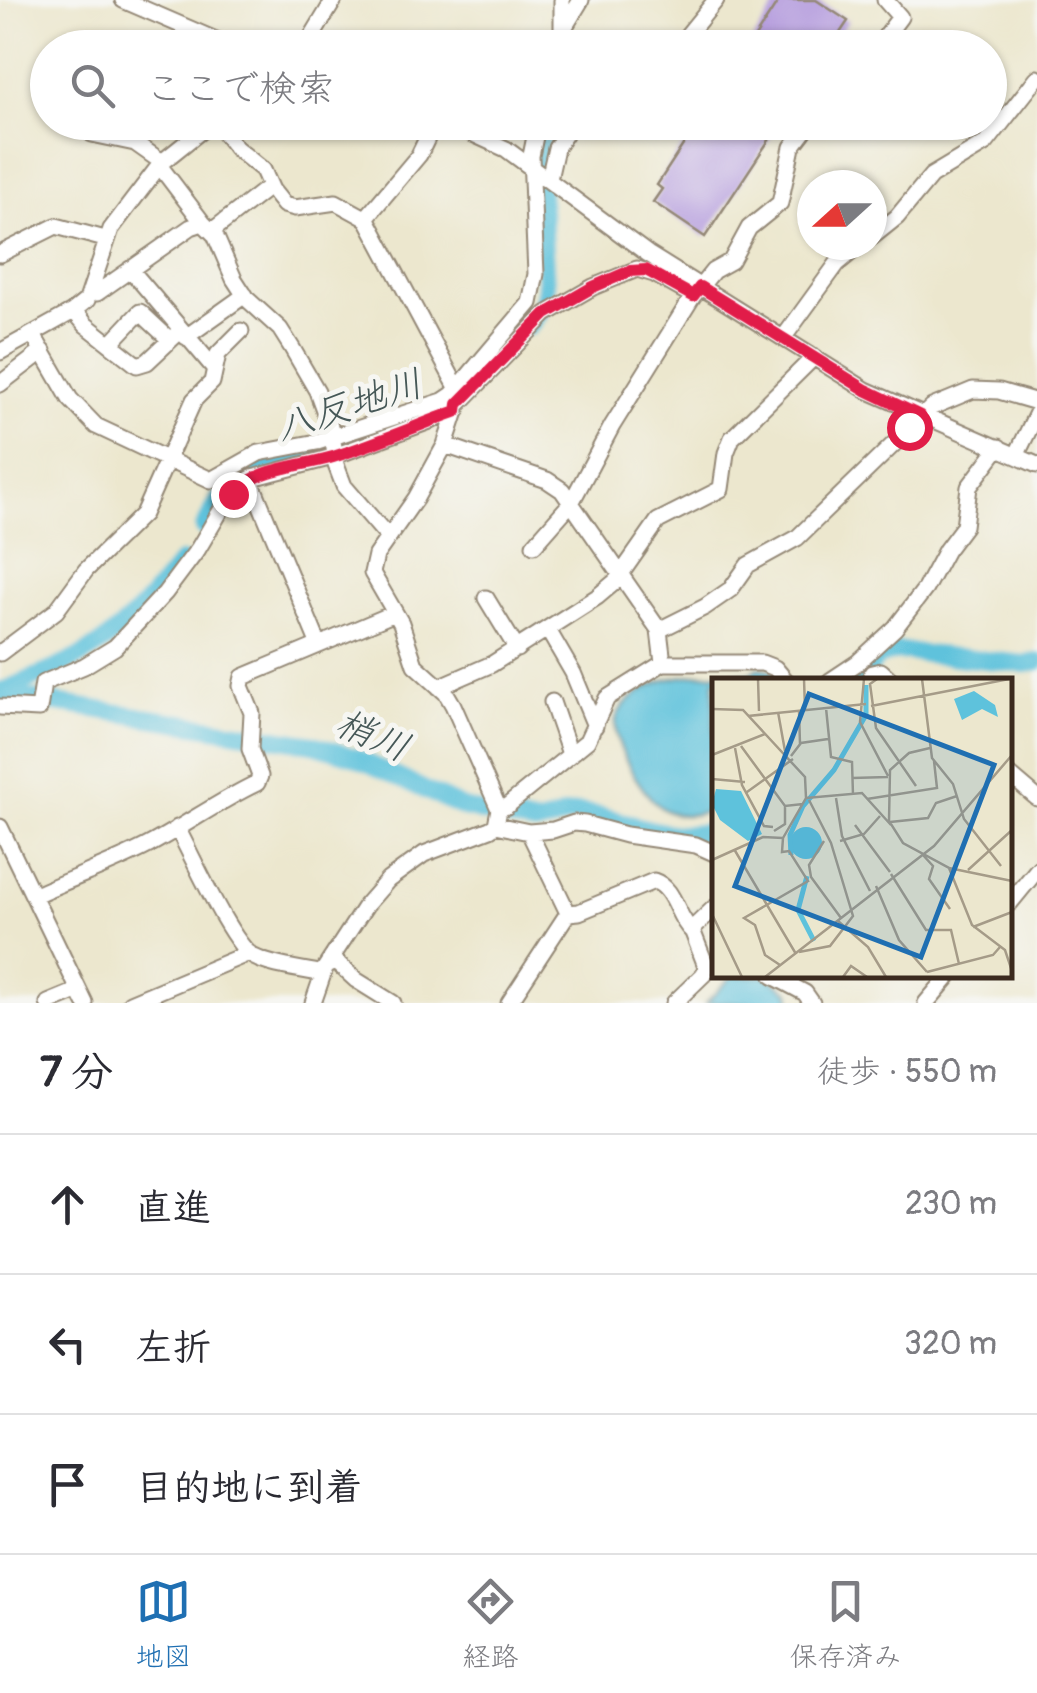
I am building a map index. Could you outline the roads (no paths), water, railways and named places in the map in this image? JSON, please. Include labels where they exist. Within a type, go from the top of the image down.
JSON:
[{"type":"street","points":[[123,0],[192,30]]},
{"type":"street","points":[[316,30],[334,0]]},
{"type":"street","points":[[562,0],[564,28]]},
{"type":"street","points":[[564,28],[581,0]]},
{"type":"street","points":[[692,30],[716,0]]},
{"type":"street","points":[[886,0],[900,18],[891,30]]},
{"type":"street","points":[[1007,117],[1037,78]]},
{"type":"street","points":[[124,140],[135,142],[160,163],[208,227],[245,295],[286,336],[317,391],[344,486],[388,537]]},
{"type":"street","points":[[0,352],[74,310],[91,292],[106,240],[160,163],[190,140]]},
{"type":"street","points":[[229,140],[263,170],[270,186],[290,208],[336,202],[366,218],[460,395]]},
{"type":"street","points":[[366,218],[419,155],[426,140]]},
{"type":"street","points":[[488,140],[550,179],[696,292]]},
{"type":"street","points":[[533,140],[536,274],[530,304],[460,395],[445,445],[416,498],[376,554],[372,573],[396,613],[415,665],[453,705],[497,818],[529,832],[585,824],[712,851]]},
{"type":"street","points":[[550,179],[561,140]]},
{"type":"street","points":[[534,545],[571,503],[612,426],[696,292],[712,272],[732,261],[749,228],[780,203],[792,146],[797,140]]},
{"type":"street","points":[[887,225],[931,176],[989,140]]},
{"type":"street","points":[[91,292],[97,293],[191,227],[208,227],[270,186]]},
{"type":"street","points":[[0,254],[56,226],[106,240]]},
{"type":"street","points":[[784,337],[842,260]]},
{"type":"street","points":[[130,269],[178,336]]},
{"type":"street","points":[[0,707],[39,709],[43,682],[84,666],[115,646],[165,594],[198,550],[224,505],[250,479],[336,456],[460,395],[546,314],[630,271],[646,270],[696,292],[784,337],[866,390],[1037,464]]},
{"type":"street","points":[[74,310],[132,362],[142,365],[178,336],[245,295]]},
{"type":"street","points":[[110,344],[140,312],[178,336],[214,368]]},
{"type":"street","points":[[0,653],[56,611],[101,553],[138,521],[194,400],[212,382],[218,354],[241,331]]},
{"type":"street","points":[[33,335],[70,399],[96,426],[211,480],[259,454],[332,437],[460,395]]},
{"type":"street","points":[[0,384],[43,351]]},
{"type":"street","points":[[439,687],[492,664],[608,589],[658,521],[721,489],[732,438],[814,357]]},
{"type":"street","points":[[659,630],[705,608],[731,589],[748,565],[797,538],[932,407],[973,390],[999,391],[1037,402]]},
{"type":"street","points":[[1017,454],[1037,413]]},
{"type":"street","points":[[445,445],[547,480],[562,490],[659,630],[663,663]]},
{"type":"street","points":[[833,678],[857,664],[925,590],[964,526],[969,487],[999,447]]},
{"type":"street","points":[[250,479],[320,645]]},
{"type":"street","points":[[486,598],[517,648]]},
{"type":"street","points":[[34,894],[150,845],[206,813],[218,801],[257,783],[260,776],[250,731],[252,713],[241,686],[243,677],[396,613]]},
{"type":"street","points":[[548,630],[573,673],[596,726]]},
{"type":"street","points":[[312,1003],[323,974],[366,904],[399,871],[424,854],[497,818],[587,741],[607,698],[663,663],[762,663],[769,664],[784,678]]},
{"type":"street","points":[[870,678],[872,673],[881,671],[890,678]]},
{"type":"street","points":[[552,702],[570,754]]},
{"type":"street","points":[[1012,777],[1037,798]]},
{"type":"street","points":[[0,827],[81,997],[48,1003]]},
{"type":"street","points":[[177,828],[229,926],[249,953],[323,974]]},
{"type":"street","points":[[529,832],[568,912]]},
{"type":"street","points":[[1012,900],[1037,870]]},
{"type":"street","points":[[568,912],[579,912],[643,884],[661,882],[684,924],[692,930],[706,966],[704,974],[674,1003]]},
{"type":"street","points":[[692,930],[712,910]]},
{"type":"street","points":[[509,1003],[568,912]]},
{"type":"street","points":[[130,1003],[249,953]]},
{"type":"street","points":[[332,958],[356,980],[393,1003]]},
{"type":"street","points":[[776,978],[805,993],[812,1003]]},
{"type":"street","points":[[926,1003],[946,978]]},
{"type":"water","points":[[758,668],[770,670],[779,678],[712,678],[712,810],[680,815],[660,807],[623,755],[616,727],[620,711],[647,687],[659,682],[692,675],[750,673]]},
{"type":"water","points":[[730,978],[769,978],[790,992],[796,1003],[706,1003]]},
{"type":"waterway","name":"八反地川","points":[[529,327],[540,311],[546,287],[542,140]]},
{"type":"waterway","name":"八反地川","points":[[204,528],[226,491],[249,470],[344,446]]},
{"type":"waterway","name":"八反地川","points":[[0,692],[67,663],[105,641],[136,614],[181,562]]},
{"type":"waterway","name":"梢川","points":[[863,678],[877,657],[897,651],[1037,662]]},
{"type":"waterway","name":"梢川","points":[[0,694],[313,744],[355,757],[463,808],[529,823],[582,813],[664,832],[712,830]]}]
